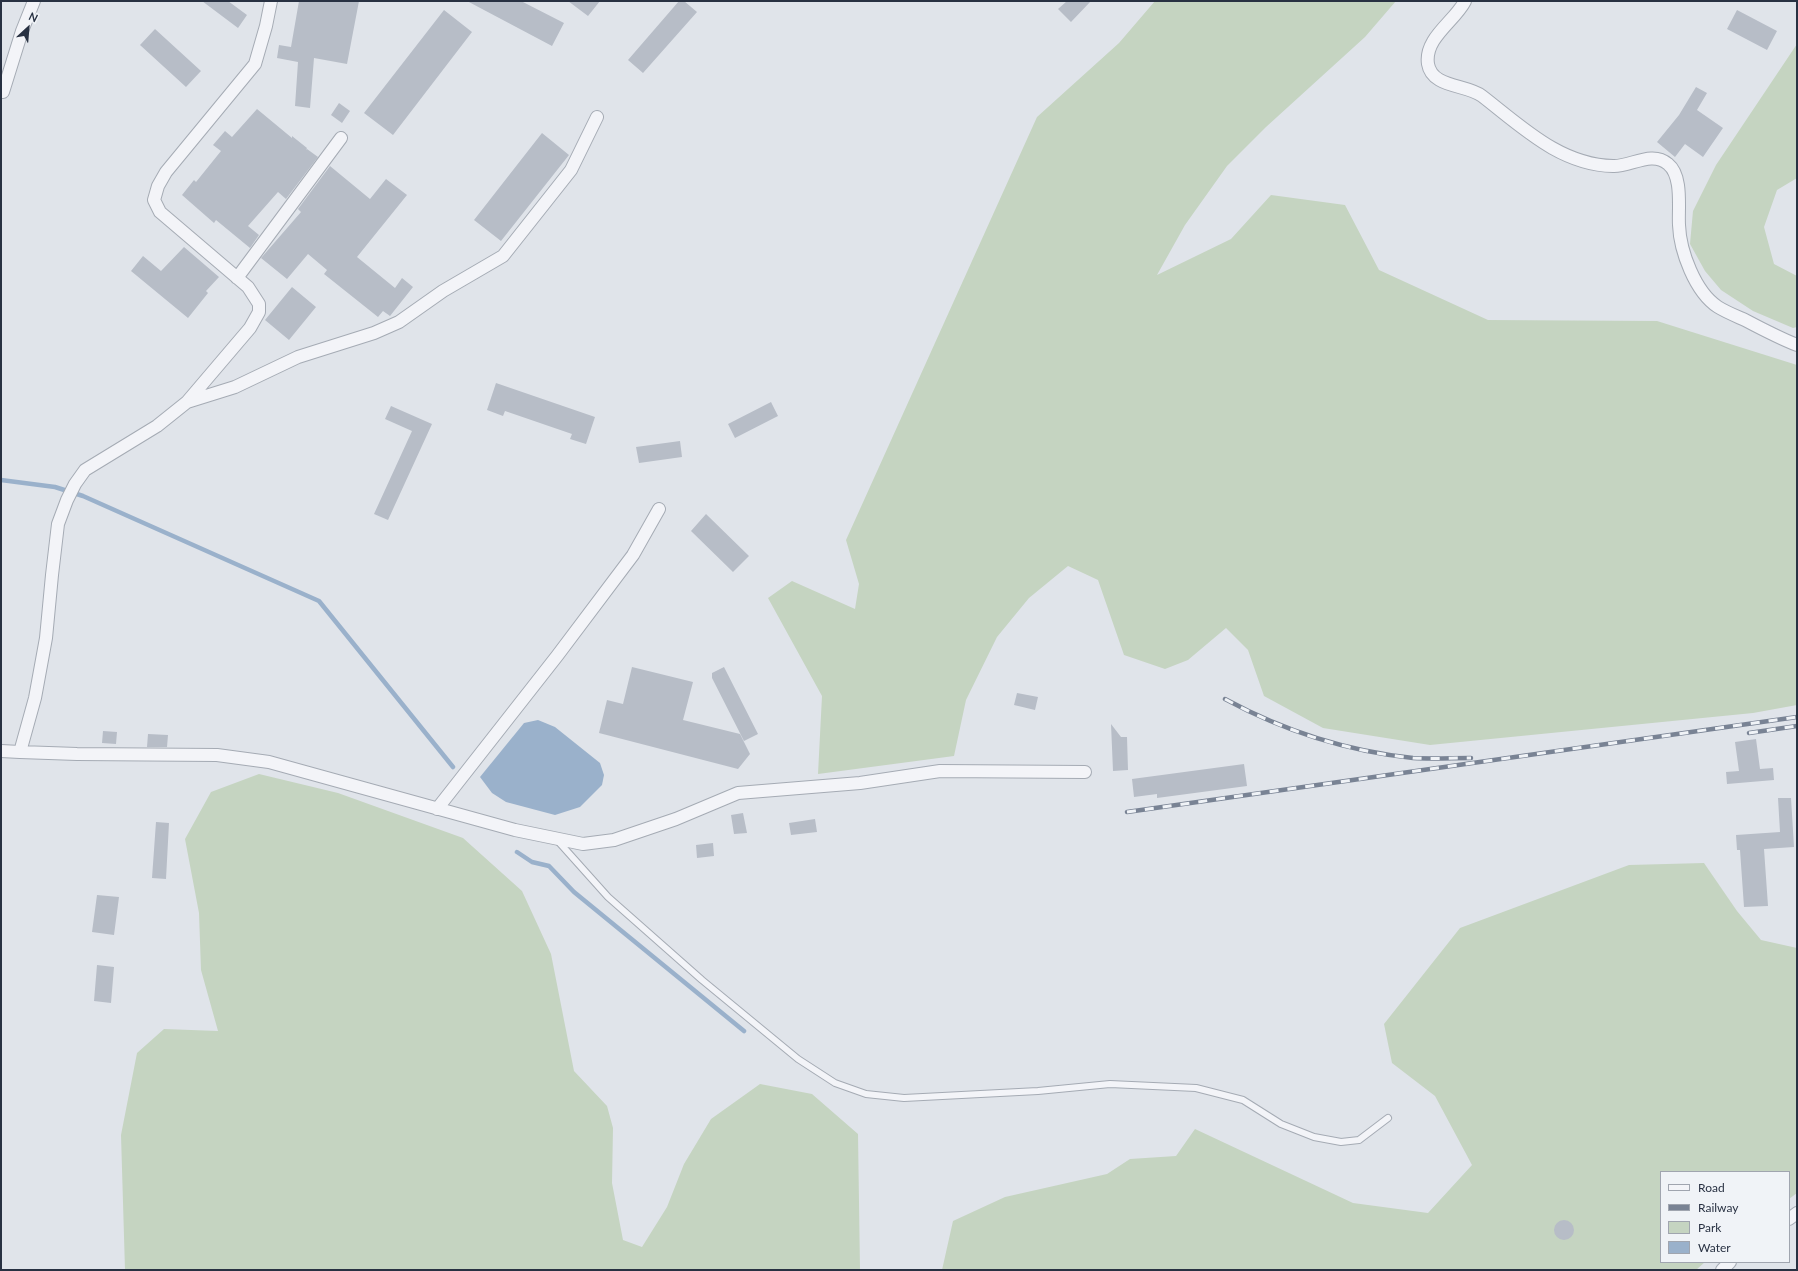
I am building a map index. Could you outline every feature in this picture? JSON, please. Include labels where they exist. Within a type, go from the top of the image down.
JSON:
[{"type":"street","points":[[3,92],[22,31],[34,1]]},
{"type":"street","points":[[20,752],[35,698],[46,638],[58,524],[75,484],[85,470],[157,426],[187,402],[250,328],[259,312],[259,304],[248,287],[160,212],[154,200],[158,186],[166,172],[255,64],[266,26],[271,1]]},
{"type":"street","points":[[1465,1],[1435,39],[1428,54],[1428,65],[1434,77],[1445,83],[1467,88],[1481,96],[1521,128],[1550,148],[1584,162],[1613,167],[1655,158],[1668,164],[1675,174],[1680,199],[1679,226],[1687,261],[1700,290],[1717,307],[1797,345]]},
{"type":"street","points":[[187,402],[234,387],[298,357],[374,333],[399,322],[443,291],[503,256],[571,170],[598,117]]},
{"type":"street","points":[[238,278],[341,138]]},
{"type":"street","points":[[437,809],[557,656],[633,555],[659,509]]},
{"type":"street","points":[[1,751],[225,756],[270,762],[515,830],[583,844],[614,840],[676,819],[738,793],[860,783],[940,771],[1085,772]]},
{"type":"lane","points":[[556,839],[608,897],[702,980],[798,1060],[835,1083],[866,1094],[904,1098],[1038,1091],[1110,1084],[1196,1088],[1243,1100],[1281,1124],[1314,1137],[1341,1142],[1359,1140],[1388,1118]]},
{"type":"green space","points":[[1155,1],[1396,1],[1365,37],[1266,127],[1227,166],[1185,225],[1157,275],[1231,239],[1271,195],[1345,205],[1379,270],[1488,320],[1657,321],[1797,365],[1797,705],[1753,713],[1430,745],[1323,728],[1264,696],[1248,650],[1226,628],[1188,660],[1165,669],[1124,655],[1098,580],[1068,566],[1029,598],[997,637],[966,700],[954,756],[818,774],[822,696],[768,598],[792,581],[855,609],[859,584],[846,540],[1037,117],[1119,43]]},
{"type":"green space","points":[[1797,44],[1797,178],[1777,190],[1764,227],[1774,264],[1797,276],[1797,327],[1793,328],[1753,311],[1721,290],[1705,271],[1690,244],[1693,211],[1716,165]]},
{"type":"green space","points":[[259,774],[338,793],[463,838],[522,891],[551,954],[574,1071],[607,1106],[613,1128],[612,1183],[623,1240],[642,1247],[667,1207],[684,1164],[711,1119],[760,1084],[812,1094],[858,1134],[860,1270],[125,1270],[121,1135],[137,1053],[164,1029],[218,1031],[201,970],[199,913],[185,839],[211,792]]},
{"type":"green space","points":[[1704,863],[1737,911],[1761,940],[1797,948],[1797,1193],[1790,1198],[1790,1171],[1660,1171],[1660,1263],[1704,1263],[1696,1270],[942,1270],[953,1221],[1005,1197],[1107,1174],[1130,1159],[1176,1156],[1195,1129],[1353,1203],[1428,1213],[1472,1165],[1435,1096],[1392,1063],[1384,1024],[1460,928],[1629,865]]},
{"type":"water","points":[[538,720],[555,727],[600,763],[604,775],[602,785],[580,807],[555,815],[506,802],[492,793],[480,777],[524,723]]},
{"type":"building","points":[[202,1],[228,1],[247,15],[238,28]]},
{"type":"building","points":[[299,1],[359,1],[347,64],[314,58],[310,108],[295,106],[298,62],[277,58],[279,45],[291,47]]},
{"type":"building","points":[[467,1],[521,1],[564,23],[552,46]]},
{"type":"building","points":[[568,1],[600,1],[588,16]]},
{"type":"building","points":[[679,1],[684,1],[697,12],[643,73],[628,60]]},
{"type":"building","points":[[1067,1],[1091,1],[1071,22],[1058,9]]},
{"type":"building","points":[[444,10],[472,32],[393,135],[364,113]]},
{"type":"building","points":[[1737,10],[1777,31],[1767,50],[1727,29]]},
{"type":"building","points":[[155,29],[201,71],[186,87],[140,45]]},
{"type":"building","points":[[1696,87],[1707,93],[1697,110],[1723,128],[1703,157],[1685,144],[1675,157],[1657,142],[1679,115]]},
{"type":"building","points":[[339,103],[350,111],[342,123],[331,115]]},
{"type":"building","points":[[257,109],[292,138],[292,136],[307,148],[306,150],[307,149],[318,157],[286,199],[278,192],[248,226],[259,235],[250,248],[216,220],[214,223],[182,195],[194,180],[196,182],[221,151],[213,145],[225,131],[232,137]]},
{"type":"building","points":[[542,133],[569,155],[501,241],[474,220]]},
{"type":"building","points":[[330,166],[370,199],[386,179],[407,195],[357,257],[395,288],[402,278],[413,287],[390,316],[383,311],[378,317],[324,274],[327,270],[308,254],[287,279],[261,258],[301,212],[298,209]]},
{"type":"building","points":[[184,247],[219,277],[206,291],[208,293],[188,318],[131,271],[143,256],[161,271]]},
{"type":"building","points":[[292,287],[316,307],[289,340],[265,320]]},
{"type":"building","points":[[496,383],[595,417],[586,444],[570,439],[572,434],[505,411],[503,416],[487,410]]},
{"type":"building","points":[[771,402],[778,416],[735,438],[728,424]]},
{"type":"building","points":[[391,406],[432,424],[388,520],[374,514],[412,431],[385,419]]},
{"type":"building","points":[[680,441],[682,457],[639,463],[636,447]]},
{"type":"building","points":[[706,514],[749,556],[733,572],[691,531]]},
{"type":"building","points":[[632,667],[693,682],[683,720],[740,734],[750,754],[738,769],[599,733],[607,700],[623,704]]},
{"type":"building","points":[[724,667],[758,734],[744,741],[712,678],[712,673]]},
{"type":"building","points":[[1017,693],[1038,697],[1035,710],[1014,705]]},
{"type":"building","points":[[1111,724],[1121,737],[1127,737],[1128,770],[1113,771]]},
{"type":"building","points":[[103,731],[117,732],[116,744],[102,743]]},
{"type":"building","points":[[148,734],[168,735],[167,747],[147,747]]},
{"type":"building","points":[[1756,739],[1760,769],[1773,768],[1774,780],[1727,784],[1726,772],[1739,771],[1735,742]]},
{"type":"building","points":[[1244,764],[1247,786],[1157,798],[1157,794],[1134,797],[1132,779]]},
{"type":"building","points":[[1778,798],[1791,798],[1794,847],[1764,849],[1768,906],[1744,907],[1740,850],[1737,850],[1736,835],[1780,832]]},
{"type":"building","points":[[743,813],[747,833],[734,834],[731,815]]},
{"type":"building","points":[[815,819],[817,832],[791,835],[789,823]]},
{"type":"building","points":[[156,822],[169,823],[166,879],[152,878]]},
{"type":"building","points":[[713,843],[714,856],[697,858],[696,845]]},
{"type":"building","points":[[97,895],[119,897],[114,935],[92,932]]},
{"type":"building","points":[[97,965],[114,967],[111,1003],[94,1001]]},
{"type":"building","points":[[1564,1220],[1571,1223],[1574,1230],[1571,1237],[1564,1240],[1557,1237],[1554,1230],[1557,1223]]},
{"type":"waterway","points":[[1,480],[55,487],[83,496],[319,601],[453,767]]},
{"type":"waterway","points":[[517,852],[532,862],[549,866],[574,892],[744,1031]]},
{"type":"railway","points":[[1225,699],[1270,721],[1340,745],[1388,755],[1413,758],[1471,758]]},
{"type":"railway","points":[[1127,812],[1797,717]]},
{"type":"railway","points":[[1749,733],[1797,726]]}]
